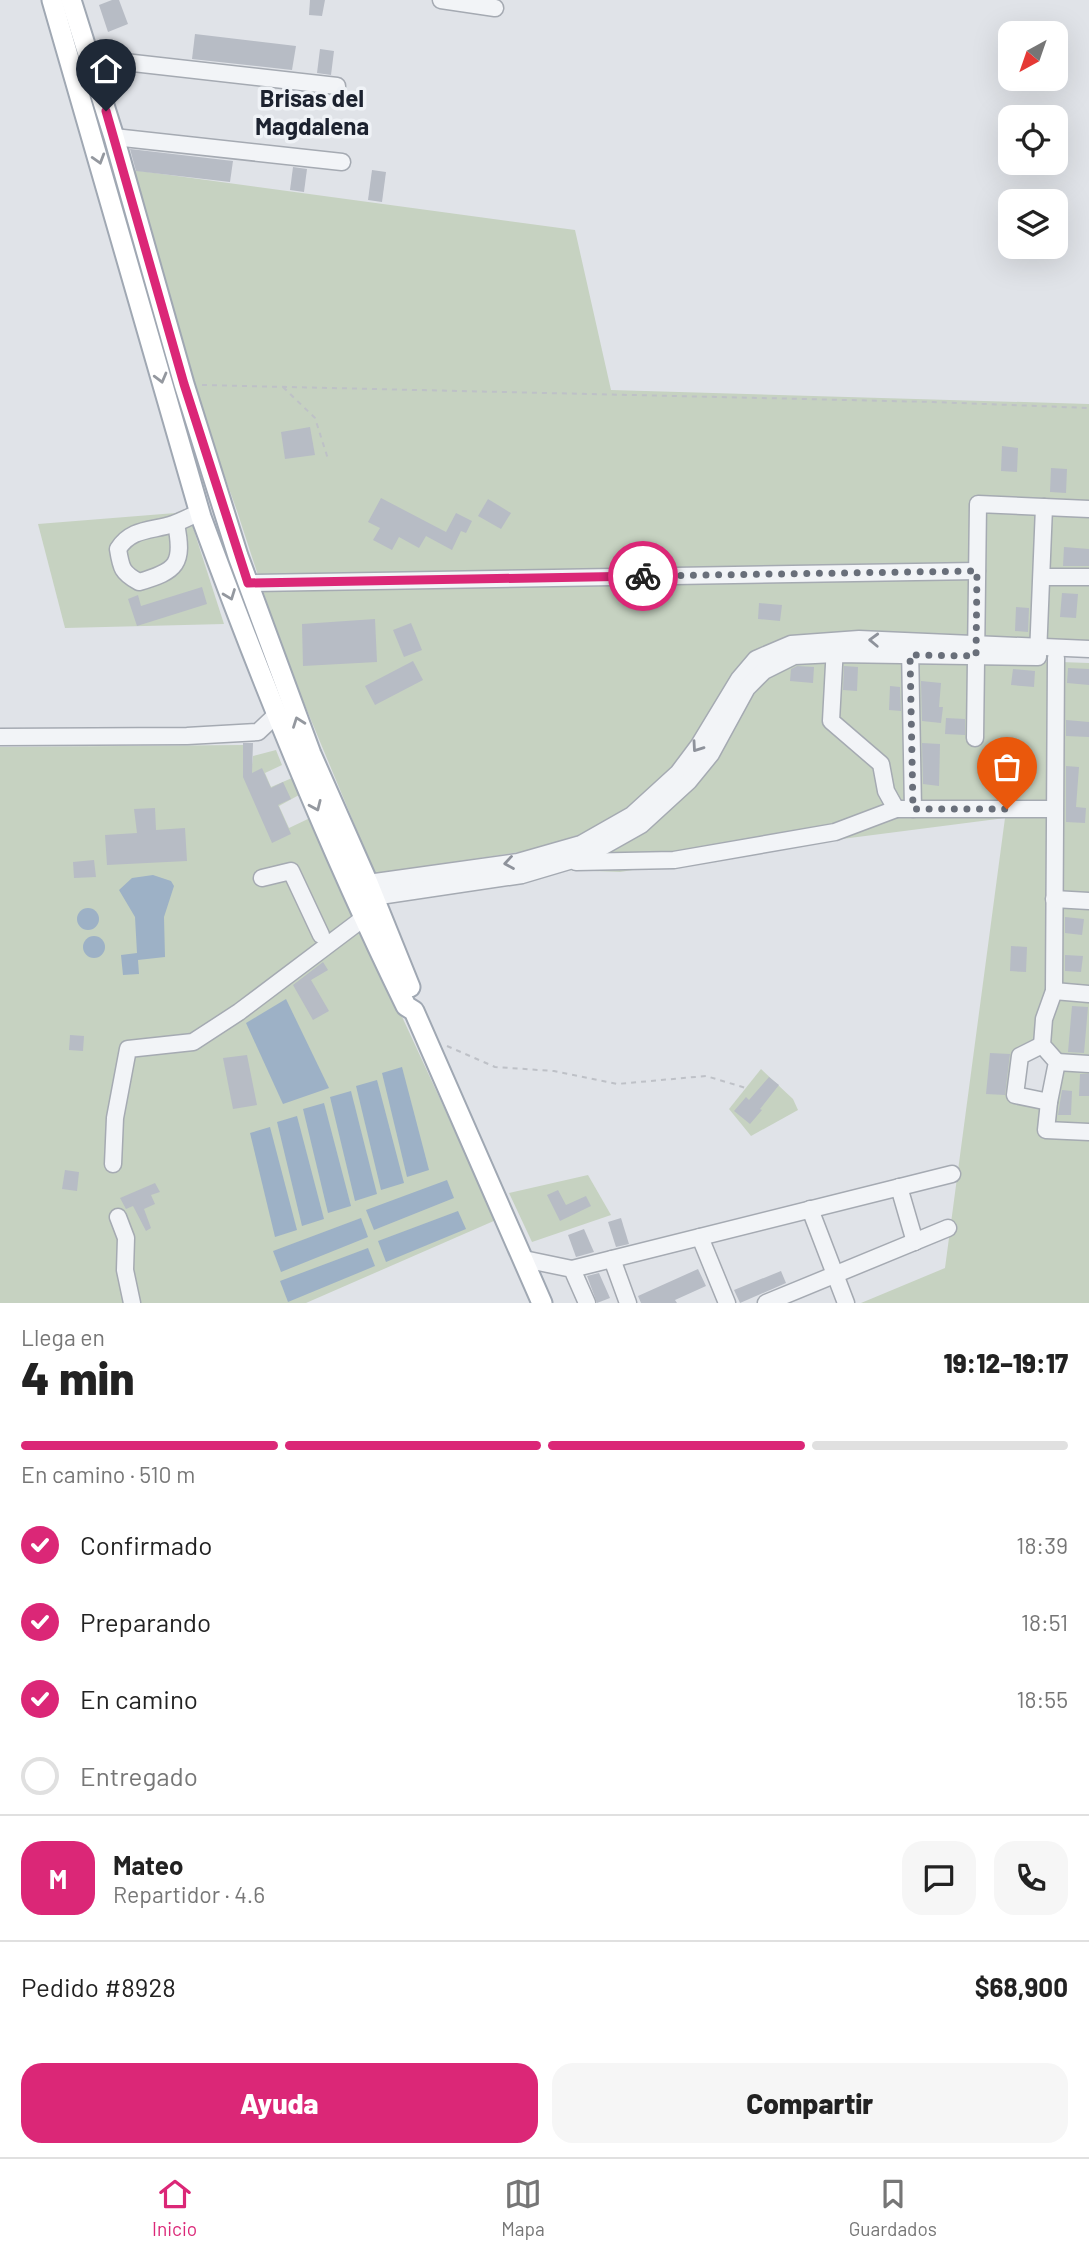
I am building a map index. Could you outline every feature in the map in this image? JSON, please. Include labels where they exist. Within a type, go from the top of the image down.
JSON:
[{"type":"main road","points":[[52,0],[200,512],[276,715],[406,1006],[414,1011],[542,1303]]},
{"type":"main road","points":[[72,0],[184,384],[248,583],[307,744],[416,1003],[414,1011]]},
{"type":"street","points":[[441,0],[495,8]]},
{"type":"street","points":[[89,58],[337,86]]},
{"type":"street","points":[[114,137],[342,162]]},
{"type":"street","points":[[975,738],[978,504],[1089,509]]},
{"type":"street","points":[[1038,652],[1044,507]]},
{"type":"street","points":[[176,524],[200,512]]},
{"type":"street","points":[[248,583],[977,571]]},
{"type":"street","points":[[1042,577],[1089,578]]},
{"type":"street","points":[[370,890],[518,862],[581,844],[632,815],[678,773],[699,746],[739,679],[756,659],[791,644],[835,648],[1038,652],[1089,649]]},
{"type":"street","points":[[835,648],[831,721],[881,764],[886,791],[905,809]]},
{"type":"street","points":[[370,890],[522,875],[586,856],[641,825],[689,781],[711,754],[747,688],[764,671],[794,656],[835,648]]},
{"type":"street","points":[[905,809],[910,648]]},
{"type":"street","points":[[1038,652],[1056,658],[1089,660]]},
{"type":"street","points":[[1056,658],[1054,991],[1044,1019],[1042,1045],[1057,1062],[1089,1064]]},
{"type":"street","points":[[0,737],[187,736],[258,732],[276,715]]},
{"type":"street","points":[[566,862],[674,860],[835,832],[905,809],[1054,809]]},
{"type":"street","points":[[262,878],[291,871],[321,935]]},
{"type":"street","points":[[1054,899],[1089,901]]},
{"type":"street","points":[[113,1164],[115,1118],[128,1049],[193,1042],[239,1012],[365,917]]},
{"type":"street","points":[[1054,991],[1089,994]]},
{"type":"street","points":[[1042,1045],[1020,1056],[1015,1095],[1049,1102]]},
{"type":"street","points":[[1057,1062],[1046,1130],[1089,1132]]},
{"type":"street","points":[[524,1259],[572,1269],[952,1174]]},
{"type":"street","points":[[899,1187],[915,1242]]},
{"type":"street","points":[[810,1209],[846,1303]]},
{"type":"street","points":[[118,1217],[126,1238],[125,1270],[132,1303]]},
{"type":"street","points":[[766,1303],[947,1228]]},
{"type":"street","points":[[700,1237],[727,1303]]},
{"type":"street","points":[[612,1259],[628,1303]]},
{"type":"street","points":[[572,1269],[587,1303]]},
{"type":"path","points":[[184,384],[1089,408]]},
{"type":"path","points":[[282,386],[315,418],[328,459]]},
{"type":"path","points":[[428,1044],[437,1041],[495,1067],[554,1071],[617,1084],[706,1076],[746,1088]]},
{"type":"green space","points":[[110,142],[206,478],[197,479],[100,144]]},
{"type":"green space","points":[[133,170],[575,230],[611,390],[1089,404],[1089,502],[975,496],[972,637],[825,633],[787,638],[664,776],[616,817],[585,833],[526,851],[375,874],[284,655],[237,511],[190,380]]},
{"type":"green space","points":[[980,501],[1040,508],[1033,641],[978,639]]},
{"type":"green space","points":[[1046,507],[1089,507],[1089,574],[1044,574]]},
{"type":"green space","points":[[188,512],[224,624],[65,628],[38,524]]},
{"type":"green space","points":[[1044,579],[1089,580],[1089,646],[1042,644]]},
{"type":"green space","points":[[831,659],[828,722],[879,765],[895,811],[1050,812],[1050,990],[1040,1043],[1019,1054],[1012,1097],[1045,1104],[1044,1131],[1089,1135],[1089,1303],[861,1303],[945,1268],[1005,818],[772,848],[620,872],[567,870],[625,841],[757,681],[793,662]]},
{"type":"green space","points":[[837,659],[908,660],[910,806],[898,806],[884,762],[835,719]]},
{"type":"green space","points":[[913,660],[1054,662],[1050,806],[915,807]]},
{"type":"green space","points":[[1060,662],[1089,663],[1089,991],[1057,989]]},
{"type":"green space","points":[[243,745],[244,765],[252,765],[253,756],[276,750],[282,765],[265,773],[271,787],[292,778],[299,795],[279,806],[289,828],[310,818],[355,915],[221,1015],[361,928],[496,1220],[306,1303],[0,1303],[0,747]]},
{"type":"green space","points":[[1056,995],[1089,998],[1089,1061],[1058,1060],[1045,1044]]},
{"type":"green space","points":[[1059,1067],[1089,1069],[1089,1128],[1049,1127]]},
{"type":"green space","points":[[761,1069],[793,1099],[798,1110],[751,1136],[729,1109]]},
{"type":"green space","points":[[588,1175],[611,1215],[532,1242],[509,1193]]},
{"type":"water","points":[[153,875],[171,881],[174,886],[164,917],[165,957],[138,960],[139,974],[123,975],[121,955],[137,953],[135,917],[119,890],[132,878]]},
{"type":"water","points":[[88,908],[96,911],[99,919],[96,927],[88,930],[80,927],[77,919],[80,911]]},
{"type":"water","points":[[94,936],[102,939],[105,947],[102,955],[94,958],[86,955],[83,947],[86,939]]},
{"type":"water","points":[[286,999],[329,1088],[283,1104],[246,1023]]},
{"type":"water","points":[[402,1067],[429,1170],[407,1177],[382,1073]]},
{"type":"water","points":[[377,1080],[404,1183],[381,1190],[356,1086]]},
{"type":"water","points":[[351,1091],[377,1194],[355,1201],[330,1097]]},
{"type":"water","points":[[324,1103],[351,1206],[328,1213],[303,1109]]},
{"type":"water","points":[[297,1116],[324,1219],[302,1226],[277,1122]]},
{"type":"water","points":[[270,1127],[297,1230],[275,1237],[250,1133]]},
{"type":"water","points":[[447,1180],[454,1198],[374,1230],[366,1210]]},
{"type":"water","points":[[458,1211],[466,1229],[386,1262],[378,1241]]},
{"type":"water","points":[[361,1218],[368,1237],[281,1272],[273,1251]]},
{"type":"water","points":[[368,1248],[375,1266],[288,1302],[280,1281]]},
{"type":"building","points":[[119,0],[128,24],[108,32],[99,5]]},
{"type":"building","points":[[310,0],[325,0],[322,16],[309,15]]},
{"type":"building","points":[[195,34],[296,46],[292,70],[192,59]]},
{"type":"building","points":[[320,49],[334,51],[331,75],[317,73]]},
{"type":"building","points":[[130,149],[233,161],[230,182],[136,171]]},
{"type":"building","points":[[293,167],[307,169],[304,192],[290,190]]},
{"type":"building","points":[[372,170],[386,172],[382,202],[368,200]]},
{"type":"building","points":[[310,427],[315,455],[285,459],[281,432]]},
{"type":"building","points":[[1002,446],[1018,448],[1017,472],[1001,471]]},
{"type":"building","points":[[1051,468],[1067,469],[1066,493],[1050,492]]},
{"type":"building","points":[[381,498],[446,532],[456,513],[472,521],[466,533],[461,531],[452,550],[426,536],[419,548],[399,537],[392,550],[373,540],[380,528],[368,522]]},
{"type":"building","points":[[488,499],[511,513],[501,529],[478,516]]},
{"type":"building","points":[[1064,547],[1089,549],[1089,566],[1063,566]]},
{"type":"building","points":[[202,587],[207,604],[137,626],[128,599],[138,595],[141,606]]},
{"type":"building","points":[[1062,593],[1078,594],[1076,618],[1060,617]]},
{"type":"building","points":[[759,603],[782,605],[780,621],[758,619]]},
{"type":"building","points":[[1016,607],[1029,608],[1028,632],[1015,631]]},
{"type":"building","points":[[375,619],[377,662],[303,666],[302,624]]},
{"type":"building","points":[[411,623],[422,650],[404,657],[393,630]]},
{"type":"building","points":[[413,661],[423,680],[375,705],[365,686]]},
{"type":"building","points":[[797,666],[814,667],[813,683],[790,681],[791,669]]},
{"type":"building","points":[[844,666],[858,667],[857,691],[843,690]]},
{"type":"building","points":[[1068,668],[1089,669],[1089,685],[1067,683]]},
{"type":"building","points":[[1013,669],[1035,671],[1034,687],[1011,685]]},
{"type":"building","points":[[921,681],[941,683],[941,723],[922,721]]},
{"type":"building","points":[[890,686],[900,687],[901,711],[889,710]]},
{"type":"building","points":[[946,718],[965,719],[965,735],[945,734]]},
{"type":"building","points":[[1066,720],[1089,722],[1089,737],[1066,736]]},
{"type":"building","points":[[243,743],[253,743],[252,773],[262,768],[271,788],[283,782],[291,799],[278,805],[291,834],[272,843],[243,777]]},
{"type":"building","points":[[922,743],[940,744],[939,786],[923,784]]},
{"type":"building","points":[[1066,766],[1079,767],[1076,807],[1086,808],[1085,823],[1066,822]]},
{"type":"building","points":[[155,808],[156,830],[185,828],[187,861],[107,865],[105,835],[137,833],[134,809]]},
{"type":"building","points":[[94,860],[96,877],[74,878],[73,862]]},
{"type":"building","points":[[1065,917],[1084,919],[1082,935],[1065,933]]},
{"type":"building","points":[[1011,946],[1027,947],[1026,972],[1010,971]]},
{"type":"building","points":[[1065,955],[1083,956],[1081,972],[1065,971]]},
{"type":"building","points":[[323,962],[328,970],[311,980],[329,1011],[313,1020],[293,985]]},
{"type":"building","points":[[1072,1006],[1088,1007],[1084,1053],[1068,1052]]},
{"type":"building","points":[[70,1035],[84,1036],[83,1051],[69,1050]]},
{"type":"building","points":[[990,1053],[1010,1054],[1005,1095],[986,1094]]},
{"type":"building","points":[[247,1055],[257,1105],[233,1109],[223,1058]]},
{"type":"building","points":[[1080,1074],[1089,1074],[1089,1096],[1079,1096]]},
{"type":"building","points":[[769,1077],[779,1085],[750,1124],[734,1111],[746,1097],[749,1100]]},
{"type":"building","points":[[1062,1090],[1072,1091],[1071,1115],[1058,1115]]},
{"type":"building","points":[[65,1170],[79,1172],[77,1191],[62,1189]]},
{"type":"building","points":[[155,1183],[160,1192],[151,1195],[155,1204],[144,1209],[151,1228],[146,1231],[133,1206],[126,1209],[120,1198]]},
{"type":"building","points":[[558,1190],[566,1205],[586,1196],[591,1206],[560,1221],[547,1195]]},
{"type":"building","points":[[621,1218],[629,1244],[616,1247],[608,1222]]},
{"type":"building","points":[[584,1229],[594,1252],[576,1257],[568,1235]]},
{"type":"building","points":[[698,1269],[706,1286],[675,1300],[677,1303],[641,1303],[638,1296]]},
{"type":"building","points":[[781,1271],[786,1283],[740,1303],[734,1290]]},
{"type":"building","points":[[599,1273],[610,1298],[597,1303],[587,1276]]},
{"type":"way so far","points":[[643,576],[977,571],[976,656],[910,655],[913,809],[1007,809]]},
{"type":"district","name":"Brisas del Magdalena","points":[[312,113]]},
{"type":"route","points":[[106,111],[184,384],[248,583],[643,576]]}]
